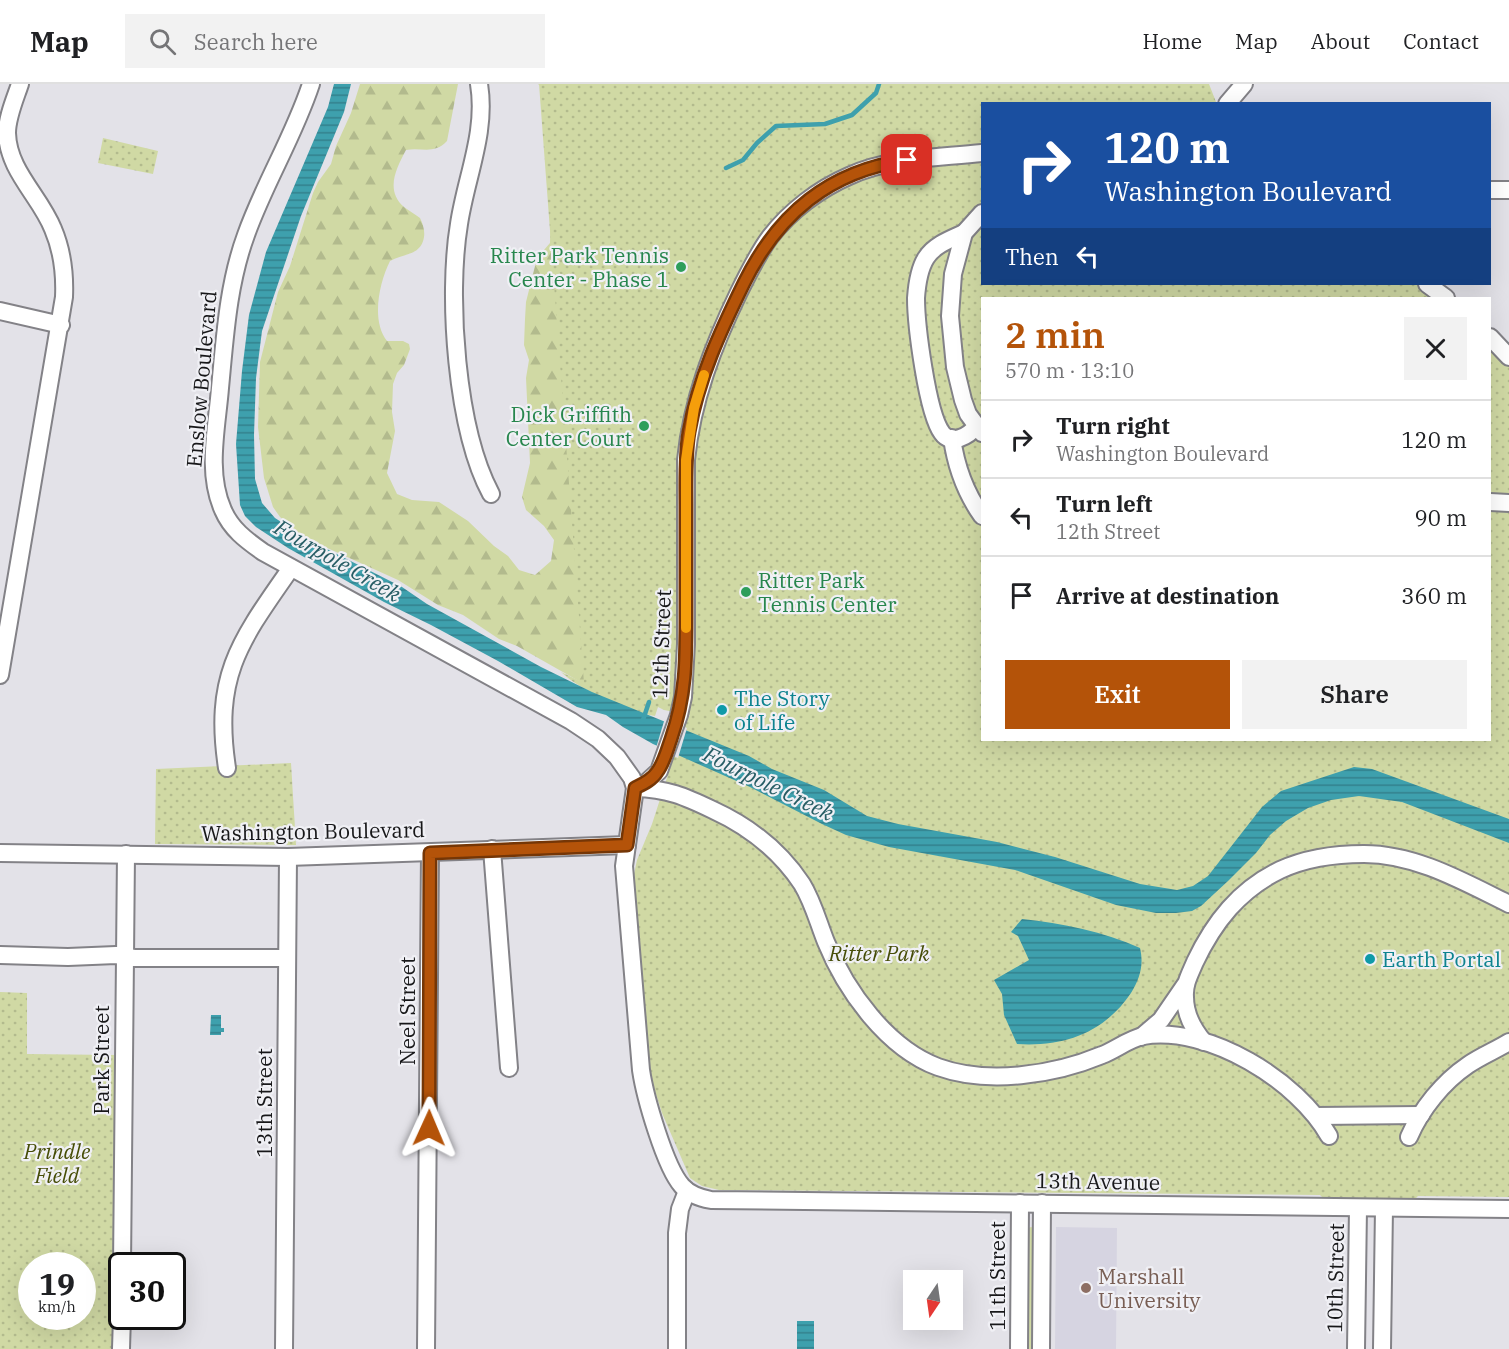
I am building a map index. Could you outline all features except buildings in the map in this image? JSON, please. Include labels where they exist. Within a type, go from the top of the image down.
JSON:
[{"type":"street","points":[[0,675],[61,325],[65,281],[63,261],[53,228],[14,161],[4,122],[20,84]]},
{"type":"street","name":"Enslow Boulevard","points":[[310,84],[293,128],[252,217],[237,262],[227,316],[214,455],[214,474],[222,510],[231,526],[263,552],[578,725],[627,768],[635,788]]},
{"type":"street","points":[[479,84],[482,110],[480,132],[459,224],[454,285],[455,325],[465,411],[477,466],[490,494]]},
{"type":"street","name":"12th Street","points":[[635,788],[655,775],[663,762],[679,715],[685,681],[686,487],[689,434],[696,399],[717,339],[749,272],[769,238],[786,219],[825,188],[848,176],[895,162],[981,153]]},
{"type":"street","points":[[1491,190],[1509,190]]},
{"type":"street","points":[[964,233],[953,274],[950,316],[956,367],[963,400],[968,414],[979,430],[967,437],[952,438],[942,434],[932,407],[920,338],[916,297],[922,266],[927,256],[936,247],[964,233],[981,214]]},
{"type":"street","points":[[1428,285],[1445,297]]},
{"type":"street","points":[[0,311],[61,325]]},
{"type":"street","points":[[1491,339],[1509,357]]},
{"type":"street","points":[[952,438],[960,474],[981,514]]},
{"type":"street","points":[[1491,502],[1509,503]]},
{"type":"street","points":[[227,768],[222,727],[225,688],[230,669],[246,636],[291,568]]},
{"type":"street","points":[[677,1349],[677,1233],[680,1209],[687,1191],[672,1170],[643,1086],[624,866],[635,788],[668,790],[700,804],[743,826],[778,854],[803,886],[842,975],[854,996],[871,1017],[905,1048],[923,1060],[937,1067],[971,1074],[1014,1075],[1062,1068],[1103,1055],[1141,1037],[1161,1020],[1179,996],[1215,925],[1239,897],[1280,870],[1313,858],[1365,854],[1402,859],[1447,874],[1504,901],[1509,914]]},
{"type":"street","name":"Washington Boulevard","points":[[0,853],[288,857],[627,845]]},
{"type":"street","points":[[492,849],[509,1068]]},
{"type":"street","name":"Neel Street","points":[[426,1349],[430,853]]},
{"type":"street","name":"Park Street","points":[[122,1252],[126,854]]},
{"type":"street","name":"13th Street","points":[[284,1349],[288,857]]},
{"type":"street","points":[[0,955],[287,958]]},
{"type":"street","points":[[1186,984],[1185,997],[1188,1016],[1195,1031],[1204,1042]]},
{"type":"street","points":[[1141,1037],[1173,1036],[1204,1042],[1232,1054],[1272,1076],[1301,1100],[1316,1116],[1329,1136]]},
{"type":"street","points":[[1409,1137],[1421,1115],[1455,1075],[1509,1042]]},
{"type":"street","points":[[1316,1116],[1421,1115]]},
{"type":"street","name":"13th Avenue","points":[[687,1191],[711,1200],[1509,1209]]},
{"type":"street","name":"11th Street","points":[[1018,1349],[1020,1203]]},
{"type":"street","points":[[1041,1349],[1042,1203]]},
{"type":"street","name":"10th Street","points":[[1356,1349],[1358,1208]]},
{"type":"street","points":[[1382,1349],[1384,1208]]},
{"type":"street","points":[[121,1349],[122,1330]]},
{"type":"shaded area","name":"Marshall University","points":[[1056,1227],[1117,1228],[1116,1349],[1055,1349]]},
{"type":"green space","points":[[360,84],[458,84],[447,141],[433,149],[406,150],[394,179],[395,194],[398,200],[420,218],[424,235],[416,251],[390,261],[378,302],[379,323],[387,341],[403,341],[409,344],[410,349],[393,384],[392,412],[395,431],[387,473],[397,494],[412,500],[439,502],[468,521],[508,556],[519,570],[535,575],[551,561],[554,540],[544,526],[526,510],[522,497],[530,463],[526,378],[529,360],[524,345],[526,302],[537,258],[550,243],[553,97],[538,84],[908,84],[584,684],[517,646],[499,639],[463,615],[438,605],[398,580],[303,537],[280,517],[273,507],[264,478],[258,427],[260,362],[278,292],[290,266],[313,193],[331,164]]},
{"type":"green space","name":"Ritter Park","points":[[539,84],[1209,84],[1216,102],[981,102],[981,285],[1418,285],[1436,297],[981,297],[981,741],[1491,741],[1491,348],[1509,366],[1509,1197],[1418,1196],[1414,1200],[1324,1199],[1320,1195],[719,1190],[702,1186],[690,1178],[662,1113],[650,1071],[634,874],[686,719],[690,715],[658,707],[655,716],[632,710],[592,693],[561,672],[584,683]]},
{"type":"green space","points":[[103,138],[158,151],[153,174],[98,163]]},
{"type":"green space","points":[[291,763],[296,845],[155,844],[156,769]]},
{"type":"green space","name":"Prindle Field","points":[[0,992],[27,993],[27,1054],[115,1055],[114,1252],[108,1252],[108,1330],[113,1330],[113,1349],[0,1349]]},
{"type":"green space","points":[[1031,1227],[1036,1229],[1036,1349],[1023,1349],[1026,1229]]},
{"type":"water","name":"Fourpole Creek","points":[[334,84],[351,84],[344,112],[301,216],[262,331],[256,378],[255,479],[262,503],[275,518],[309,540],[402,587],[427,604],[541,667],[592,692],[749,756],[772,769],[824,790],[867,816],[898,824],[997,842],[1055,857],[1140,884],[1177,890],[1193,886],[1208,876],[1262,807],[1281,791],[1354,767],[1372,769],[1509,819],[1509,843],[1402,802],[1359,796],[1331,800],[1308,808],[1286,821],[1228,881],[1201,906],[1192,911],[1156,913],[1116,905],[1015,870],[889,847],[846,835],[750,787],[653,744],[606,715],[577,707],[498,661],[384,602],[288,548],[256,527],[245,516],[240,505],[236,444],[242,371],[249,315],[266,252],[328,107]]},
{"type":"water","points":[[1022,919],[1082,929],[1140,948],[1142,960],[1139,977],[1131,993],[1108,1018],[1082,1035],[1051,1043],[1017,1044],[1004,1015],[1002,994],[994,980],[1029,960],[1018,936],[1011,932]]},
{"type":"water","points":[[211,1015],[221,1015],[221,1028],[224,1028],[224,1032],[221,1032],[221,1035],[210,1035]]},
{"type":"water","points":[[797,1321],[814,1321],[814,1349],[797,1349]]},
{"type":"pier","points":[[665,718],[687,728],[678,758],[656,748]]},
{"type":"waterway","points":[[726,168],[743,160],[776,126],[825,124],[852,115],[876,93],[879,84]]},
{"type":"waterway","points":[[643,720],[649,702]]},
{"type":"slow traffic","points":[[686,628],[686,460],[694,408],[704,375]]},
{"type":"place","name":"Ritter Park Tennis Center - Phase 1","points":[[681,267]]},
{"type":"place","name":"Dick Griffith Center Court","points":[[644,426]]},
{"type":"place","name":"Ritter Park Tennis Center","points":[[746,592]]},
{"type":"place","name":"The Story of Life","points":[[722,710]]},
{"type":"place","name":"Earth Portal","points":[[1370,959]]},
{"type":"place","name":"Marshall University","points":[[1086,1288]]},
{"type":"route","points":[[429,1128],[430,853],[627,845],[635,788],[647,782],[659,771],[683,697],[686,644],[686,460],[694,408],[717,339],[749,272],[769,238],[786,219],[825,188],[848,176],[870,168],[907,160]]}]
